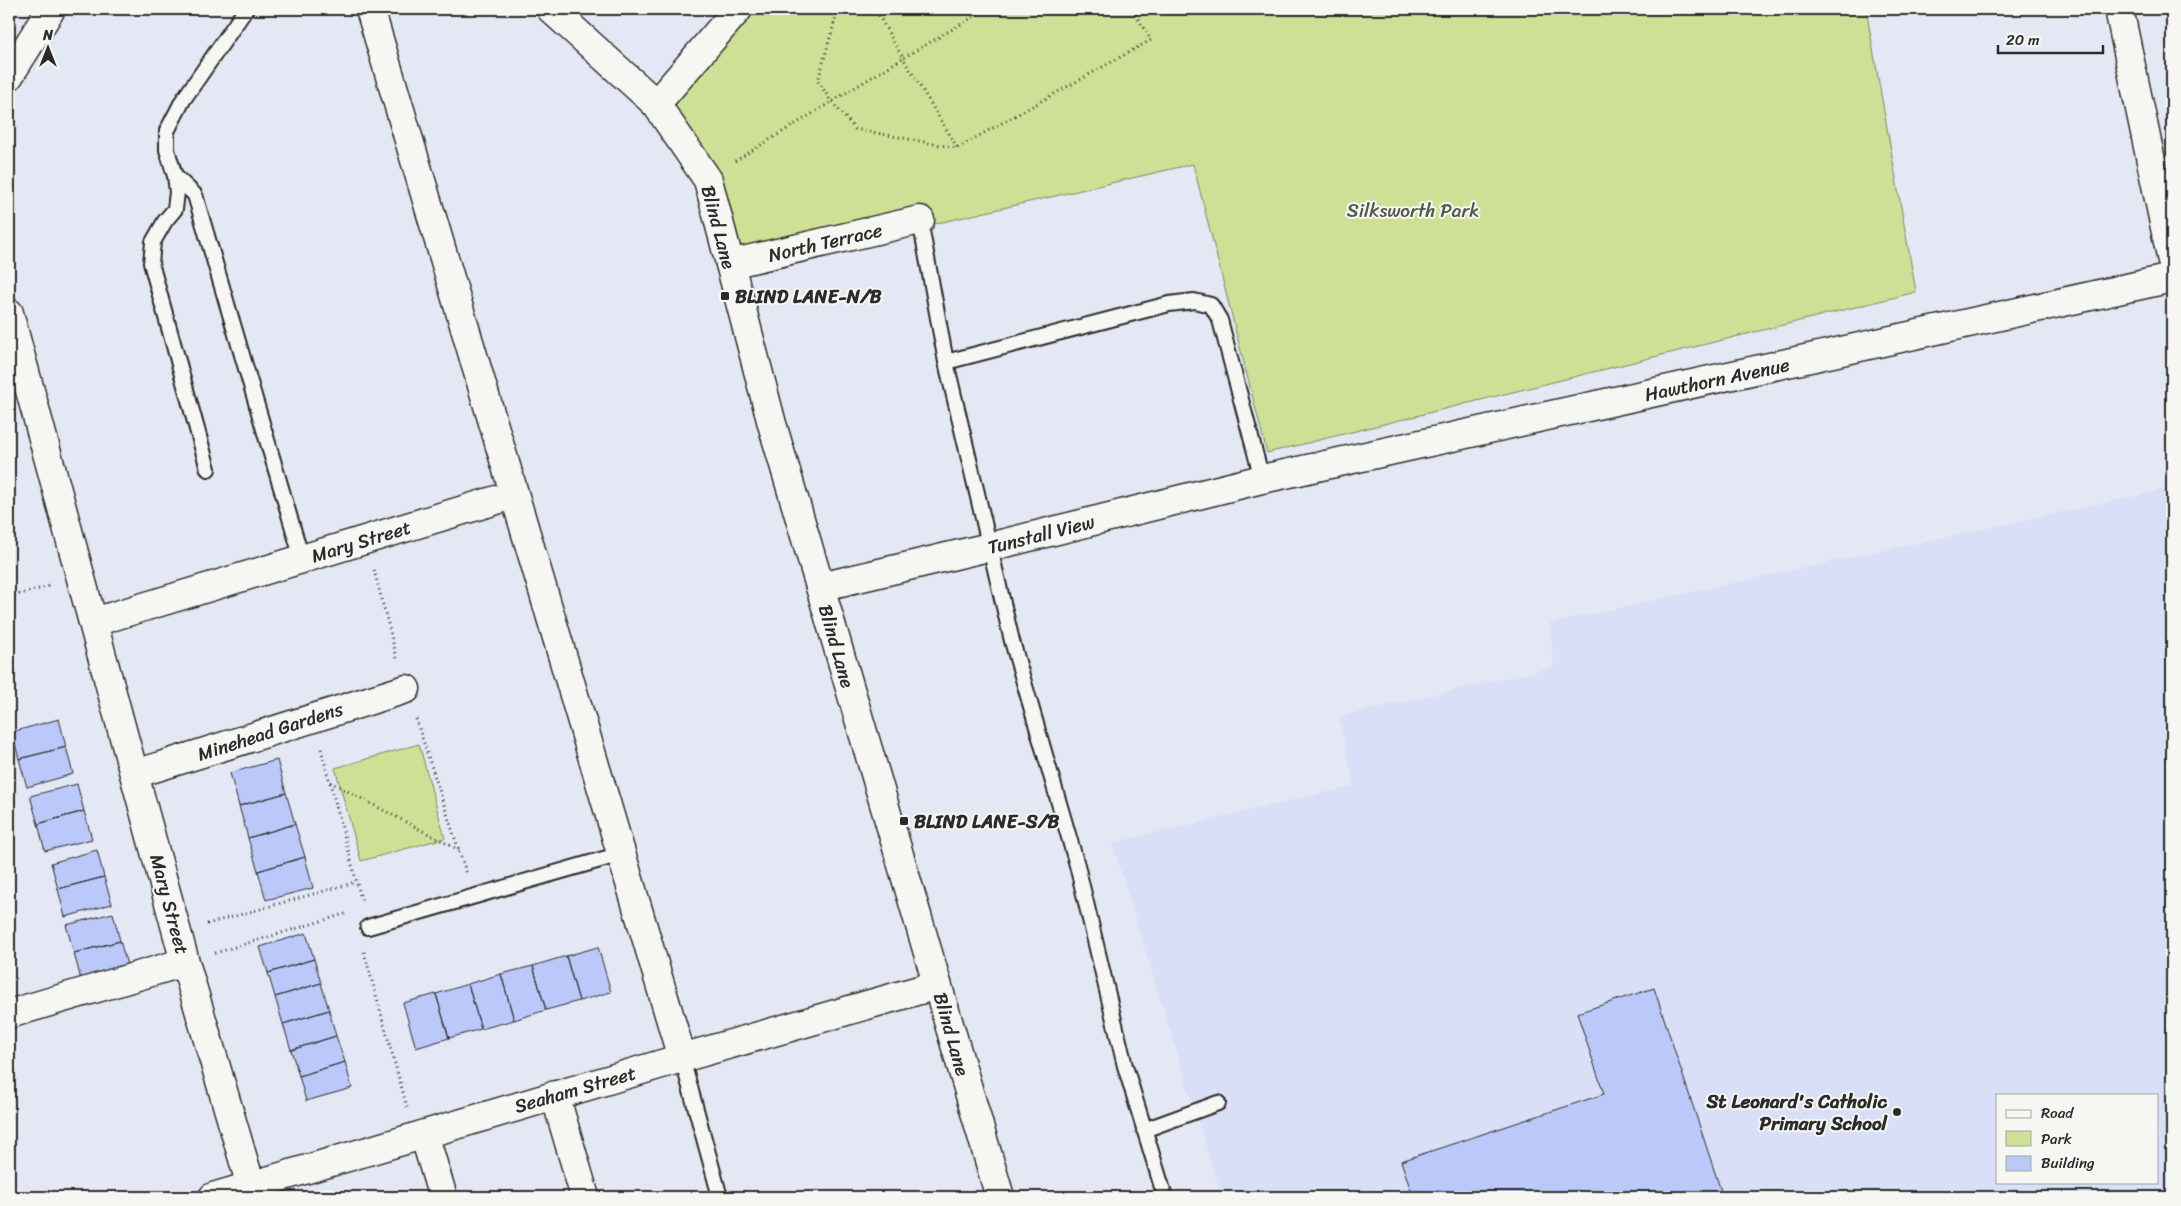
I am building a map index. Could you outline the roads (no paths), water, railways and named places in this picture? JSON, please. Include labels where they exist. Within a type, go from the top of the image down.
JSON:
[{"type":"street","points":[[9,76],[51,9]]},
{"type":"street","points":[[370,9],[682,1058]]},
{"type":"street","name":"Blind Lane","points":[[551,9],[656,104],[708,180],[772,424],[1000,1197]]},
{"type":"street","points":[[656,104],[738,9]]},
{"type":"street","points":[[2119,9],[2172,261]]},
{"type":"street","name":"North Terrace","points":[[730,264],[920,220]]},
{"type":"street","name":"Hawthorn Avenue","points":[[1262,479],[2172,278]]},
{"type":"street","name":"Mary Street","points":[[9,313],[136,774],[185,962],[251,1186]]},
{"type":"street","name":"Tunstall View","points":[[820,587],[1262,479]]},
{"type":"street","name":"Mary Street","points":[[94,622],[513,495]]},
{"type":"street","name":"Minehead Gardens","points":[[136,774],[406,689]]},
{"type":"street","points":[[9,1014],[185,962]]},
{"type":"street","name":"Seaham Street","points":[[213,1197],[555,1095],[938,985]]},
{"type":"street","points":[[555,1095],[585,1197]]},
{"type":"street","points":[[424,1134],[443,1197]]},
{"type":"lane","points":[[208,469],[151,263],[153,242],[175,208],[177,192],[175,176],[167,150],[167,130],[183,100],[246,9]]},
{"type":"lane","points":[[175,176],[195,195],[302,559]]},
{"type":"lane","points":[[920,220],[946,362],[1012,641],[1077,865],[1125,1066],[1165,1197]]},
{"type":"lane","points":[[946,362],[1169,304],[1194,301],[1211,304],[1220,320],[1262,479]]},
{"type":"lane","points":[[368,927],[621,854]]},
{"type":"lane","points":[[682,1058],[720,1197]]},
{"type":"lane","points":[[1144,1130],[1218,1104]]},
{"type":"place","name":"BLIND LANE-N/B","points":[[725,296]]},
{"type":"place","name":"BLIND LANE-S/B","points":[[904,821]]},
{"type":"place","name":"St Leonard's Catholic Primary School","points":[[1897,1112]]},
{"type":"park label","name":"Silksworth Park","points":[[1413,210]]}]
